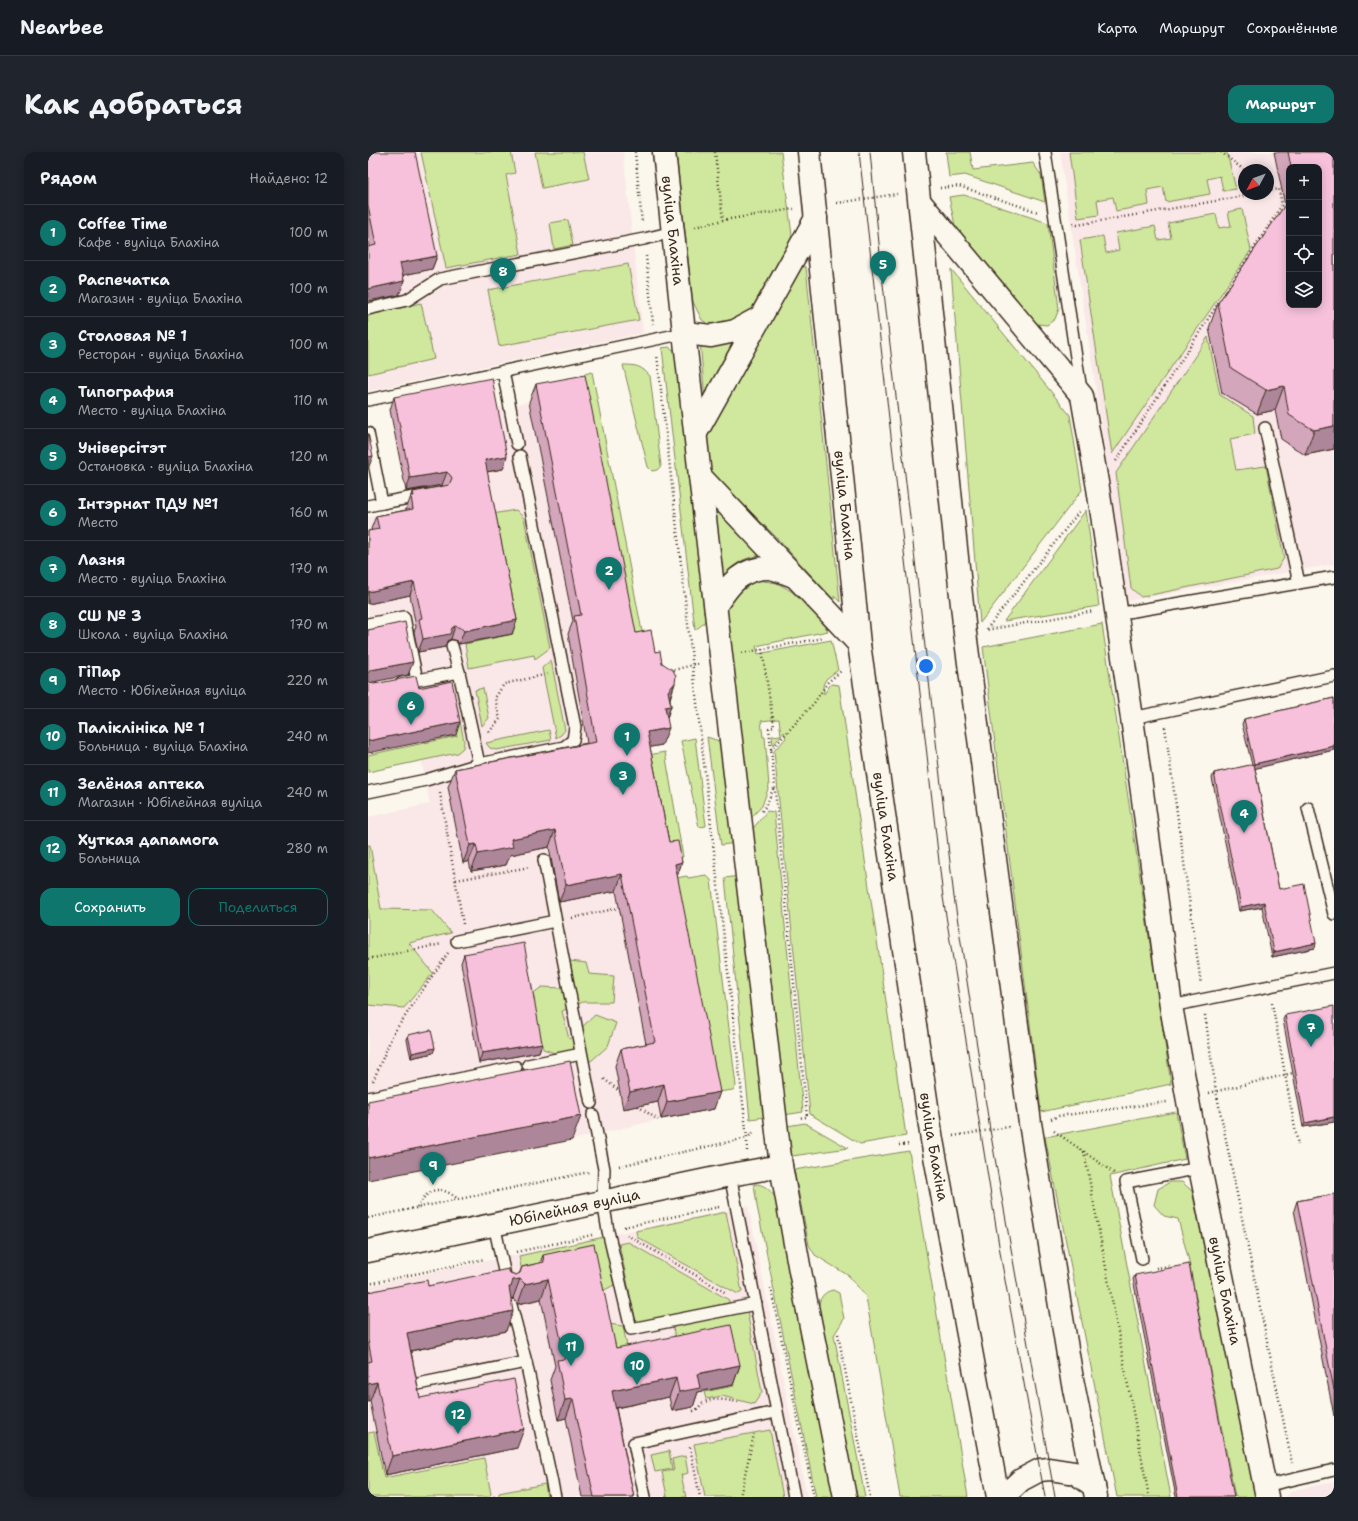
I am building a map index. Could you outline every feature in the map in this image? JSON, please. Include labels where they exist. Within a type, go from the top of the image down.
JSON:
[{"type":"main road","name":"вуліца Блахіна","points":[[664,152],[700,476],[781,1166],[800,1271],[845,1497]]},
{"type":"main road","name":"вуліца Блахіна","points":[[809,152],[859,644],[932,1140],[998,1497]]},
{"type":"main road","points":[[914,152],[965,633],[1030,1123],[1072,1379],[1095,1492]]},
{"type":"main road","points":[[919,197],[1082,396]]},
{"type":"main road","points":[[696,433],[760,317],[815,212]]},
{"type":"main road","points":[[685,333],[711,336],[735,331],[760,317]]},
{"type":"main road","name":"вуліца Блахіна","points":[[1082,396],[1098,488],[1132,718],[1171,1006],[1200,1168],[1266,1491]]},
{"type":"main road","points":[[700,476],[859,644]]},
{"type":"main road","points":[[716,605],[729,586],[740,576],[747,573],[771,568],[795,576]]},
{"type":"main road","name":"Юбілейная вуліца","points":[[368,1251],[603,1201],[781,1166]]},
{"type":"main road","points":[[1003,1497],[1021,1480],[1040,1470],[1049,1469],[1075,1473],[1095,1492]]},
{"type":"lane","points":[[1045,152],[1082,396]]},
{"type":"lane","points":[[368,309],[407,300],[440,279],[673,232]]},
{"type":"lane","points":[[368,400],[685,333]]},
{"type":"lane","points":[[503,371],[518,444]]},
{"type":"lane","points":[[1265,428],[1298,583]]},
{"type":"lane","points":[[368,434],[382,503]]},
{"type":"lane","points":[[368,792],[437,776],[479,764],[564,747],[573,740],[575,727],[520,456]]},
{"type":"lane","points":[[368,506],[433,494]]},
{"type":"lane","points":[[1115,610],[1334,577]]},
{"type":"lane","points":[[368,624],[404,617],[417,680]]},
{"type":"lane","points":[[452,646],[479,764]]},
{"type":"lane","points":[[391,685],[459,672]]},
{"type":"lane","points":[[1132,718],[1334,676]]},
{"type":"lane","points":[[1308,808],[1334,914]]},
{"type":"lane","points":[[544,862],[591,1103]]},
{"type":"lane","points":[[461,940],[555,921]]},
{"type":"lane","points":[[1171,1006],[1334,973]]},
{"type":"lane","points":[[528,1065],[581,1054]]},
{"type":"lane","points":[[368,1098],[516,1067]]},
{"type":"lane","points":[[593,1115],[604,1169],[603,1201],[612,1230],[631,1329],[752,1305]]},
{"type":"lane","points":[[1142,1259],[1126,1182],[1200,1168]]},
{"type":"lane","points":[[740,1173],[736,1203],[752,1305],[794,1497]]},
{"type":"lane","points":[[494,1224],[508,1288]]},
{"type":"lane","points":[[511,1305],[526,1362],[555,1497]]},
{"type":"lane","points":[[418,1384],[526,1362]]},
{"type":"lane","points":[[645,1497],[634,1443],[776,1412]]},
{"type":"lane","points":[[1266,1491],[1295,1478],[1334,1470]]},
{"type":"path","points":[[635,152],[655,339],[747,1138],[746,1156],[740,1173]]},
{"type":"path","points":[[715,152],[723,220]]},
{"type":"path","points":[[1221,152],[1238,165]]},
{"type":"path","points":[[673,232],[723,220],[815,212],[885,196],[919,197],[948,186],[959,186],[1077,225],[1238,197]]},
{"type":"path","points":[[1226,292],[1282,205],[1278,189],[1274,190]]},
{"type":"path","points":[[885,196],[885,201]]},
{"type":"path","points":[[1115,610],[986,630],[1098,488],[1222,298]]},
{"type":"path","points":[[762,649],[774,728],[768,728],[807,1117]]},
{"type":"path","points":[[771,751],[814,704],[828,682],[842,670]]},
{"type":"path","points":[[1163,712],[1174,801],[1216,1091],[1295,1478]]},
{"type":"path","points":[[371,1084],[393,1034],[461,940],[456,880],[437,776]]},
{"type":"path","points":[[456,880],[544,862]]},
{"type":"path","points":[[494,867],[494,873]]},
{"type":"path","points":[[555,921],[619,908]]},
{"type":"path","points":[[368,959],[461,940]]},
{"type":"path","points":[[1269,987],[1298,1145]]},
{"type":"path","points":[[638,1106],[658,1120]]},
{"type":"path","points":[[1058,1116],[1050,1120],[1054,1133],[1084,1151],[1126,1182]]},
{"type":"path","points":[[899,1146],[1030,1123]]},
{"type":"path","points":[[368,1218],[747,1138]]},
{"type":"path","points":[[1084,1151],[1149,1497]]},
{"type":"path","points":[[417,1208],[423,1197],[435,1190],[448,1192],[458,1199]]},
{"type":"path","points":[[368,1284],[501,1256],[736,1203]]},
{"type":"path","points":[[612,1230],[752,1305]]},
{"type":"path","points":[[1151,1270],[1171,1266],[1172,1272]]},
{"type":"path","points":[[770,1282],[814,1497]]},
{"type":"path","points":[[838,1334],[870,1497]]},
{"type":"path","points":[[690,1412],[696,1411],[704,1403],[722,1399],[740,1403]]},
{"type":"path","points":[[740,1497],[758,1416]]},
{"type":"path","points":[[687,1432],[700,1497]]},
{"type":"shaded area","points":[[368,152],[623,152],[643,333],[368,391]]},
{"type":"shaded area","points":[[1060,152],[1334,152],[1334,564],[1128,601]]},
{"type":"shaded area","points":[[487,391],[491,409],[579,392],[636,750],[669,881],[714,1109],[661,1119],[572,1140],[368,1180],[368,817],[430,804],[418,743],[368,753],[368,517],[406,509],[405,488],[390,410]]},
{"type":"shaded area","points":[[748,1206],[807,1497],[368,1497],[368,1286]]},
{"type":"shaded area","points":[[1334,1482],[1334,1497],[1285,1497],[1294,1490]]},
{"type":"green space","points":[[421,152],[511,152],[515,173],[506,175],[521,254],[446,268]]},
{"type":"green space","points":[[535,152],[583,152],[589,179],[542,188]]},
{"type":"green space","points":[[676,152],[781,152],[792,235],[789,247],[755,310],[733,324],[713,327],[702,320],[693,302]]},
{"type":"green space","points":[[946,152],[970,152],[973,170],[1033,163],[1041,175],[1045,202],[965,175],[949,177]]},
{"type":"green space","points":[[1069,152],[1225,152],[1227,153],[1236,189],[1223,191],[1220,176],[1207,179],[1210,194],[1166,202],[1163,187],[1147,190],[1149,205],[1116,211],[1113,197],[1097,200],[1099,215],[1078,218]]},
{"type":"green space","points":[[964,195],[1048,223],[1059,309],[1055,319],[1047,325],[1038,324],[1031,320],[956,230],[949,197]]},
{"type":"green space","points":[[1242,209],[1251,250],[1112,454],[1080,240],[1103,236],[1106,253],[1119,250],[1116,233],[1155,226],[1158,240],[1171,238],[1168,223],[1216,214],[1219,228],[1231,226],[1228,212]]},
{"type":"green space","points":[[568,220],[573,245],[554,249],[550,223]]},
{"type":"green space","points":[[628,264],[639,320],[499,346],[488,290]]},
{"type":"green space","points":[[801,267],[806,267],[840,602],[834,596],[834,600],[775,536],[707,468],[704,438]]},
{"type":"green space","points":[[951,269],[1070,415],[1082,490],[980,623]]},
{"type":"green space","points":[[421,303],[434,359],[368,374],[368,315]]},
{"type":"green space","points":[[1208,337],[1220,395],[1253,416],[1255,434],[1230,439],[1236,470],[1266,466],[1284,558],[1277,569],[1141,597],[1131,588],[1116,473]]},
{"type":"green space","points":[[700,340],[738,342],[705,401]]},
{"type":"green space","points":[[669,347],[675,351],[709,615],[703,624],[695,630],[662,348]]},
{"type":"green space","points":[[623,365],[638,367],[650,376],[661,466],[657,470],[652,471],[648,467]]},
{"type":"green space","points":[[592,372],[645,647],[626,650],[577,376]]},
{"type":"green space","points":[[709,495],[760,553],[735,565],[718,585]]},
{"type":"green space","points":[[516,510],[524,518],[550,648],[535,659],[534,655],[469,668],[465,644],[513,634],[491,519],[492,514]]},
{"type":"green space","points":[[1086,510],[1099,606],[1004,621]]},
{"type":"green space","points":[[757,580],[777,583],[791,591],[815,611],[828,631],[756,646],[758,654],[831,640],[838,670],[826,679],[823,685],[824,694],[831,684],[839,685],[906,1136],[860,1144],[810,1114],[774,751],[786,738],[784,732],[773,745],[772,736],[781,735],[779,719],[761,721],[763,737],[765,737],[769,786],[762,806],[745,824],[723,616],[728,600]]},
{"type":"green space","points":[[1102,624],[1171,1084],[1041,1112],[983,647]]},
{"type":"green space","points":[[551,660],[565,730],[556,738],[542,668]]},
{"type":"green space","points":[[483,688],[489,718],[482,726],[475,690]]},
{"type":"green space","points":[[453,697],[455,697],[464,741],[463,748],[457,753],[368,772],[368,755],[457,736],[453,716]]},
{"type":"green space","points":[[549,730],[551,740],[496,750],[490,748],[486,743]]},
{"type":"green space","points":[[707,737],[719,741],[726,750],[737,843],[721,845]]},
{"type":"green space","points":[[695,738],[706,826],[699,827],[681,741]]},
{"type":"green space","points":[[665,752],[683,857],[672,859],[643,756]]},
{"type":"green space","points":[[767,811],[774,812],[803,1112],[784,1115],[751,831]]},
{"type":"green space","points":[[368,845],[370,845],[381,909],[432,910],[451,933],[409,943],[433,973],[404,1008],[368,1005]]},
{"type":"green space","points":[[706,875],[711,880],[736,1086],[733,1090],[711,1093],[676,878]]},
{"type":"green space","points":[[740,876],[765,1117],[750,1119],[725,878]]},
{"type":"green space","points":[[570,961],[586,963],[589,974],[614,976],[612,1002],[583,1002],[562,1011],[569,1039],[595,1015],[616,1023],[608,1046],[591,1061],[575,1060],[543,1049],[535,1018],[532,994],[542,987],[561,988]]},
{"type":"green space","points":[[1176,1112],[1185,1159],[1110,1176],[1171,1497],[1117,1497],[1045,1137]]},
{"type":"green space","points":[[805,1123],[848,1148],[792,1156],[787,1126]]},
{"type":"green space","points":[[909,1151],[968,1497],[900,1497],[866,1297],[849,1276],[815,1255],[809,1245],[794,1170]]},
{"type":"green space","points":[[1170,1182],[1182,1182],[1192,1191],[1257,1497],[1235,1497],[1188,1257],[1178,1219],[1164,1216],[1154,1205],[1158,1189]]},
{"type":"green space","points":[[754,1184],[761,1185],[766,1188],[775,1197],[836,1497],[816,1497],[757,1206]]},
{"type":"green space","points":[[726,1212],[742,1292],[738,1294],[637,1237],[636,1231]]},
{"type":"green space","points":[[604,1237],[614,1285],[595,1295],[524,1283],[519,1256]]},
{"type":"green space","points":[[628,1242],[729,1300],[729,1303],[636,1322],[619,1244]]},
{"type":"green space","points":[[833,1290],[839,1293],[844,1319],[834,1335],[865,1497],[855,1497],[818,1308],[822,1296]]},
{"type":"green space","points":[[747,1311],[762,1392],[754,1404],[722,1396],[706,1399],[704,1392],[734,1386],[726,1343],[677,1352],[673,1326]]},
{"type":"green space","points":[[601,1323],[623,1326],[630,1362],[610,1366]]},
{"type":"green space","points":[[770,1430],[783,1497],[705,1497],[694,1444]]},
{"type":"green space","points":[[374,1432],[384,1478],[484,1458],[491,1494],[488,1497],[368,1497],[368,1433]]},
{"type":"green space","points":[[669,1451],[672,1469],[655,1472],[651,1455]]},
{"type":"green space","points":[[685,1456],[688,1473],[681,1475],[686,1497],[665,1497],[667,1496],[662,1472],[674,1470],[672,1459]]},
{"type":"green space","points":[[545,1484],[547,1497],[499,1497],[499,1493]]},
{"type":"building","points":[[368,152],[415,152],[437,256],[400,263],[404,281],[368,289],[368,247],[376,245],[368,205]]},
{"type":"building","points":[[1288,152],[1334,152],[1334,426],[1314,430],[1289,415],[1284,386],[1266,390],[1231,368],[1218,303],[1286,203],[1286,308],[1322,308],[1322,164],[1290,164]]},
{"type":"building","points":[[585,375],[636,633],[651,630],[655,652],[660,651],[662,663],[673,670],[676,676],[675,683],[668,691],[671,706],[665,707],[669,728],[647,732],[669,842],[678,841],[682,862],[675,864],[720,1092],[667,1102],[664,1084],[630,1092],[621,1049],[655,1042],[622,874],[566,885],[555,830],[511,839],[513,847],[478,854],[476,844],[470,845],[455,769],[596,742],[574,616],[581,615],[536,384]]},
{"type":"building","points":[[492,378],[507,456],[485,460],[517,620],[464,631],[455,626],[452,628],[450,634],[423,639],[419,619],[422,618],[414,582],[368,592],[368,531],[379,529],[376,516],[413,509],[411,496],[414,496],[413,492],[449,485],[452,478],[447,472],[410,478],[394,397]]},
{"type":"building","points":[[368,433],[373,456],[368,457]]},
{"type":"building","points":[[405,622],[413,662],[371,670],[368,673],[368,630]]},
{"type":"building","points":[[416,676],[419,688],[452,681],[460,722],[368,741],[368,682],[374,684]]},
{"type":"building","points":[[1334,698],[1334,746],[1254,764],[1244,719]]},
{"type":"building","points":[[1254,764],[1279,889],[1304,884],[1316,943],[1274,952],[1264,902],[1241,907],[1214,773]]},
{"type":"building","points":[[524,943],[542,1043],[482,1053],[464,954]]},
{"type":"building","points":[[1334,1006],[1334,1117],[1305,1123],[1285,1015]]},
{"type":"building","points":[[431,1030],[435,1048],[412,1053],[408,1035]]},
{"type":"building","points":[[570,1061],[581,1116],[368,1158],[368,1101]]},
{"type":"building","points":[[1334,1194],[1334,1390],[1297,1201]]},
{"type":"building","points":[[594,1244],[616,1348],[731,1325],[740,1365],[697,1374],[700,1388],[679,1392],[676,1378],[612,1391],[634,1497],[594,1497],[573,1399],[565,1400],[557,1360],[565,1359],[548,1279],[525,1284],[520,1279],[513,1280],[511,1287],[509,1287],[513,1311],[407,1333],[420,1398],[514,1379],[524,1429],[392,1456],[377,1382],[368,1384],[368,1362],[372,1361],[368,1340],[368,1292],[427,1280],[428,1286],[508,1269],[510,1273],[516,1275],[520,1273],[522,1267],[544,1262],[543,1255]]},
{"type":"building","points":[[1189,1264],[1234,1497],[1178,1497],[1135,1275]]},
{"type":"tram line","points":[[859,152],[943,897],[1002,1264],[1045,1497]]},
{"type":"tram line","points":[[870,152],[883,284],[954,897],[990,1130],[1055,1497]]},
{"type":"place","name":"Універсітэт","points":[[883,284]]},
{"type":"place","name":"СШ № 3","points":[[503,291]]},
{"type":"place","name":"Распечатка","points":[[609,590]]},
{"type":"place","name":"Інтэрнат ПДУ №1","points":[[411,725]]},
{"type":"place","name":"Coffee Time","points":[[627,756]]},
{"type":"place","name":"Столовая № 1","points":[[623,795]]},
{"type":"place","name":"Типография","points":[[1244,833]]},
{"type":"place","name":"Лазня","points":[[1311,1047]]},
{"type":"place","name":"ГіПар","points":[[433,1185]]},
{"type":"place","name":"Зелёная аптека","points":[[571,1366]]},
{"type":"place","name":"Паліклініка № 1","points":[[637,1385]]},
{"type":"place","name":"Хуткая дапамога","points":[[458,1434]]}]
